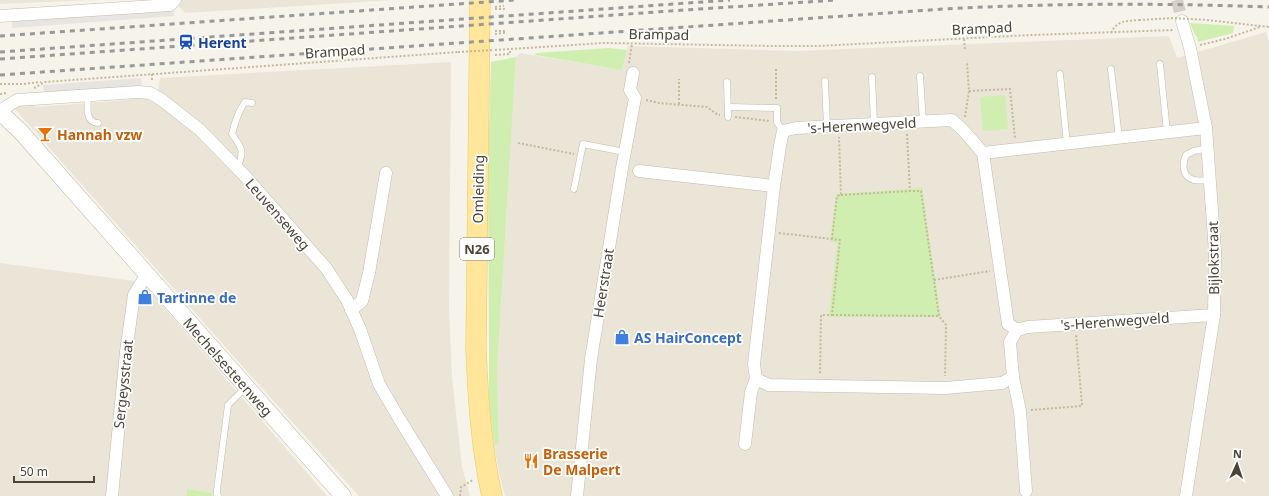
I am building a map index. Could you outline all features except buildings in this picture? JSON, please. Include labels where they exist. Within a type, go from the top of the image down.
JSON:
[{"type":"main road","name":"Omleiding","points":[[472,0],[470,60],[468,370],[476,459],[483,496]]},
{"type":"main road","name":"Omleiding","points":[[488,6],[476,348],[478,394],[484,457],[492,496]]},
{"type":"street","points":[[0,16],[163,5],[170,4],[175,0]]},
{"type":"street","name":"Bijlokstraat","points":[[1179,26],[1190,48],[1206,128],[1215,252],[1214,315],[1186,496]]},
{"type":"street","name":"Heerstraat","points":[[578,496],[591,359],[624,152],[635,98],[630,90],[631,68]]},
{"type":"street","name":"Leuvenseweg","points":[[0,112],[18,100],[138,92],[150,94],[162,100],[200,130],[238,168],[326,268],[347,300],[360,329],[379,384],[447,496]]},
{"type":"street","name":"Mechelsesteenweg","points":[[0,112],[21,132],[343,496]]},
{"type":"street","name":"'s-Herenwegveld","points":[[780,126],[796,128],[952,120],[983,153]]},
{"type":"street","points":[[745,444],[751,392],[756,379],[754,364],[774,186],[780,146],[780,126]]},
{"type":"street","points":[[1026,491],[1020,410],[1013,377],[1010,342],[1017,330],[1008,324],[983,153],[1206,128]]},
{"type":"street","points":[[639,171],[774,186]]},
{"type":"street","points":[[351,310],[362,301],[386,173]]},
{"type":"street","name":"Sergeysstraat","points":[[112,496],[126,352],[134,295],[146,275]]},
{"type":"street","name":"'s-Herenwegveld","points":[[1017,330],[1028,326],[1214,315]]},
{"type":"street","points":[[756,379],[769,385],[945,388],[1002,383],[1013,377]]},
{"type":"lane","points":[[1160,64],[1167,132]]},
{"type":"lane","points":[[1111,69],[1119,138]]},
{"type":"lane","points":[[1060,74],[1067,144]]},
{"type":"lane","points":[[920,76],[923,122]]},
{"type":"lane","points":[[872,78],[874,124]]},
{"type":"lane","points":[[825,81],[833,126]]},
{"type":"lane","points":[[727,82],[728,117]]},
{"type":"lane","points":[[88,95],[88,117],[93,122],[98,123]]},
{"type":"lane","points":[[238,168],[242,152],[241,147],[232,134],[242,106],[246,102],[252,102]]},
{"type":"lane","points":[[728,107],[777,108],[780,126]]},
{"type":"lane","points":[[574,189],[583,144],[624,152]]},
{"type":"lane","points":[[1208,148],[1194,151],[1186,155],[1183,166],[1184,171],[1191,179],[1210,180]]},
{"type":"lane","points":[[218,496],[217,490],[228,405],[246,387]]},
{"type":"path","points":[[488,6],[504,6],[504,9],[488,6]]},
{"type":"path","points":[[1111,33],[1114,26],[1124,21],[1174,18],[1269,27]]},
{"type":"path","name":"Brampad","points":[[0,84],[24,84],[458,52],[604,43],[818,46],[1031,35],[1111,33],[1179,26]]},
{"type":"path","points":[[1190,48],[1225,39],[1260,27]]},
{"type":"path","points":[[491,34],[504,33],[504,31],[494,31]]},
{"type":"path","points":[[964,39],[965,50]]},
{"type":"path","points":[[631,68],[632,44]]},
{"type":"path","points":[[491,56],[510,54],[510,49]]},
{"type":"path","points":[[963,130],[968,91],[967,63]]},
{"type":"path","points":[[776,69],[777,108]]},
{"type":"path","points":[[679,79],[679,104]]},
{"type":"path","points":[[968,91],[1010,89],[1016,150]]},
{"type":"path","points":[[635,98],[659,103],[707,107],[718,115],[780,126]]},
{"type":"path","points":[[906,123],[910,191]]},
{"type":"path","points":[[833,126],[841,195]]},
{"type":"path","points":[[518,143],[581,155]]},
{"type":"path","points":[[832,239],[837,196],[921,191],[939,316],[946,325],[945,388]]},
{"type":"path","points":[[770,232],[840,240],[832,315]]},
{"type":"path","points":[[934,280],[1000,270]]},
{"type":"path","points":[[819,386],[821,315],[939,316]]},
{"type":"path","points":[[1020,410],[1082,406],[1076,324]]},
{"type":"path","points":[[460,496],[461,487],[479,476]]},
{"type":"shaded area","points":[[0,0],[93,0],[0,4]]},
{"type":"shaded area","points":[[173,0],[393,0],[185,13]]},
{"type":"shaded area","points":[[173,7],[174,16],[12,28],[12,18]]},
{"type":"shaded area","points":[[1266,32],[1269,44],[1269,496],[505,496],[494,445],[499,443],[497,371],[516,57],[520,53],[622,70],[628,46],[796,51],[1169,36],[1177,58]]},
{"type":"shaded area","points":[[451,62],[449,308],[452,377],[462,467],[470,496],[359,496],[14,108],[31,103],[36,107],[128,100],[133,96],[144,97],[157,102],[160,78]]},
{"type":"shaded area","points":[[141,78],[142,87],[44,93],[43,85]]},
{"type":"shaded area","points":[[0,263],[142,282],[327,496],[212,496],[212,493],[187,489],[186,496],[0,496]]},
{"type":"green space","points":[[1190,23],[1234,26],[1233,33],[1198,42]]},
{"type":"green space","points":[[609,48],[627,50],[622,70],[535,55],[536,53]]},
{"type":"green space","points":[[516,57],[497,371],[499,443],[494,445],[489,401],[488,169],[491,62]]},
{"type":"green space","points":[[1005,95],[1008,129],[983,131],[980,97]]},
{"type":"green space","points":[[922,188],[941,317],[829,317],[837,242],[830,242],[836,194]]},
{"type":"green space","points":[[187,489],[212,493],[212,496],[186,496]]},
{"type":"tunnel","points":[[1177,0],[1182,21]]},
{"type":"railway","points":[[0,36],[515,0]]},
{"type":"railway","points":[[0,52],[730,0]]},
{"type":"railway","points":[[0,59],[837,0]]},
{"type":"railway","points":[[0,75],[944,9],[1106,4],[1269,7]]},
{"type":"place","name":"Herent","points":[[186,42]]},
{"type":"place","name":"Hannah vzw","points":[[45,134]]},
{"type":"place","name":"Tartinne de","points":[[145,297]]},
{"type":"place","name":"AS HairConcept","points":[[622,337]]},
{"type":"place","name":"Brasserie De Malpert","points":[[531,461]]}]
